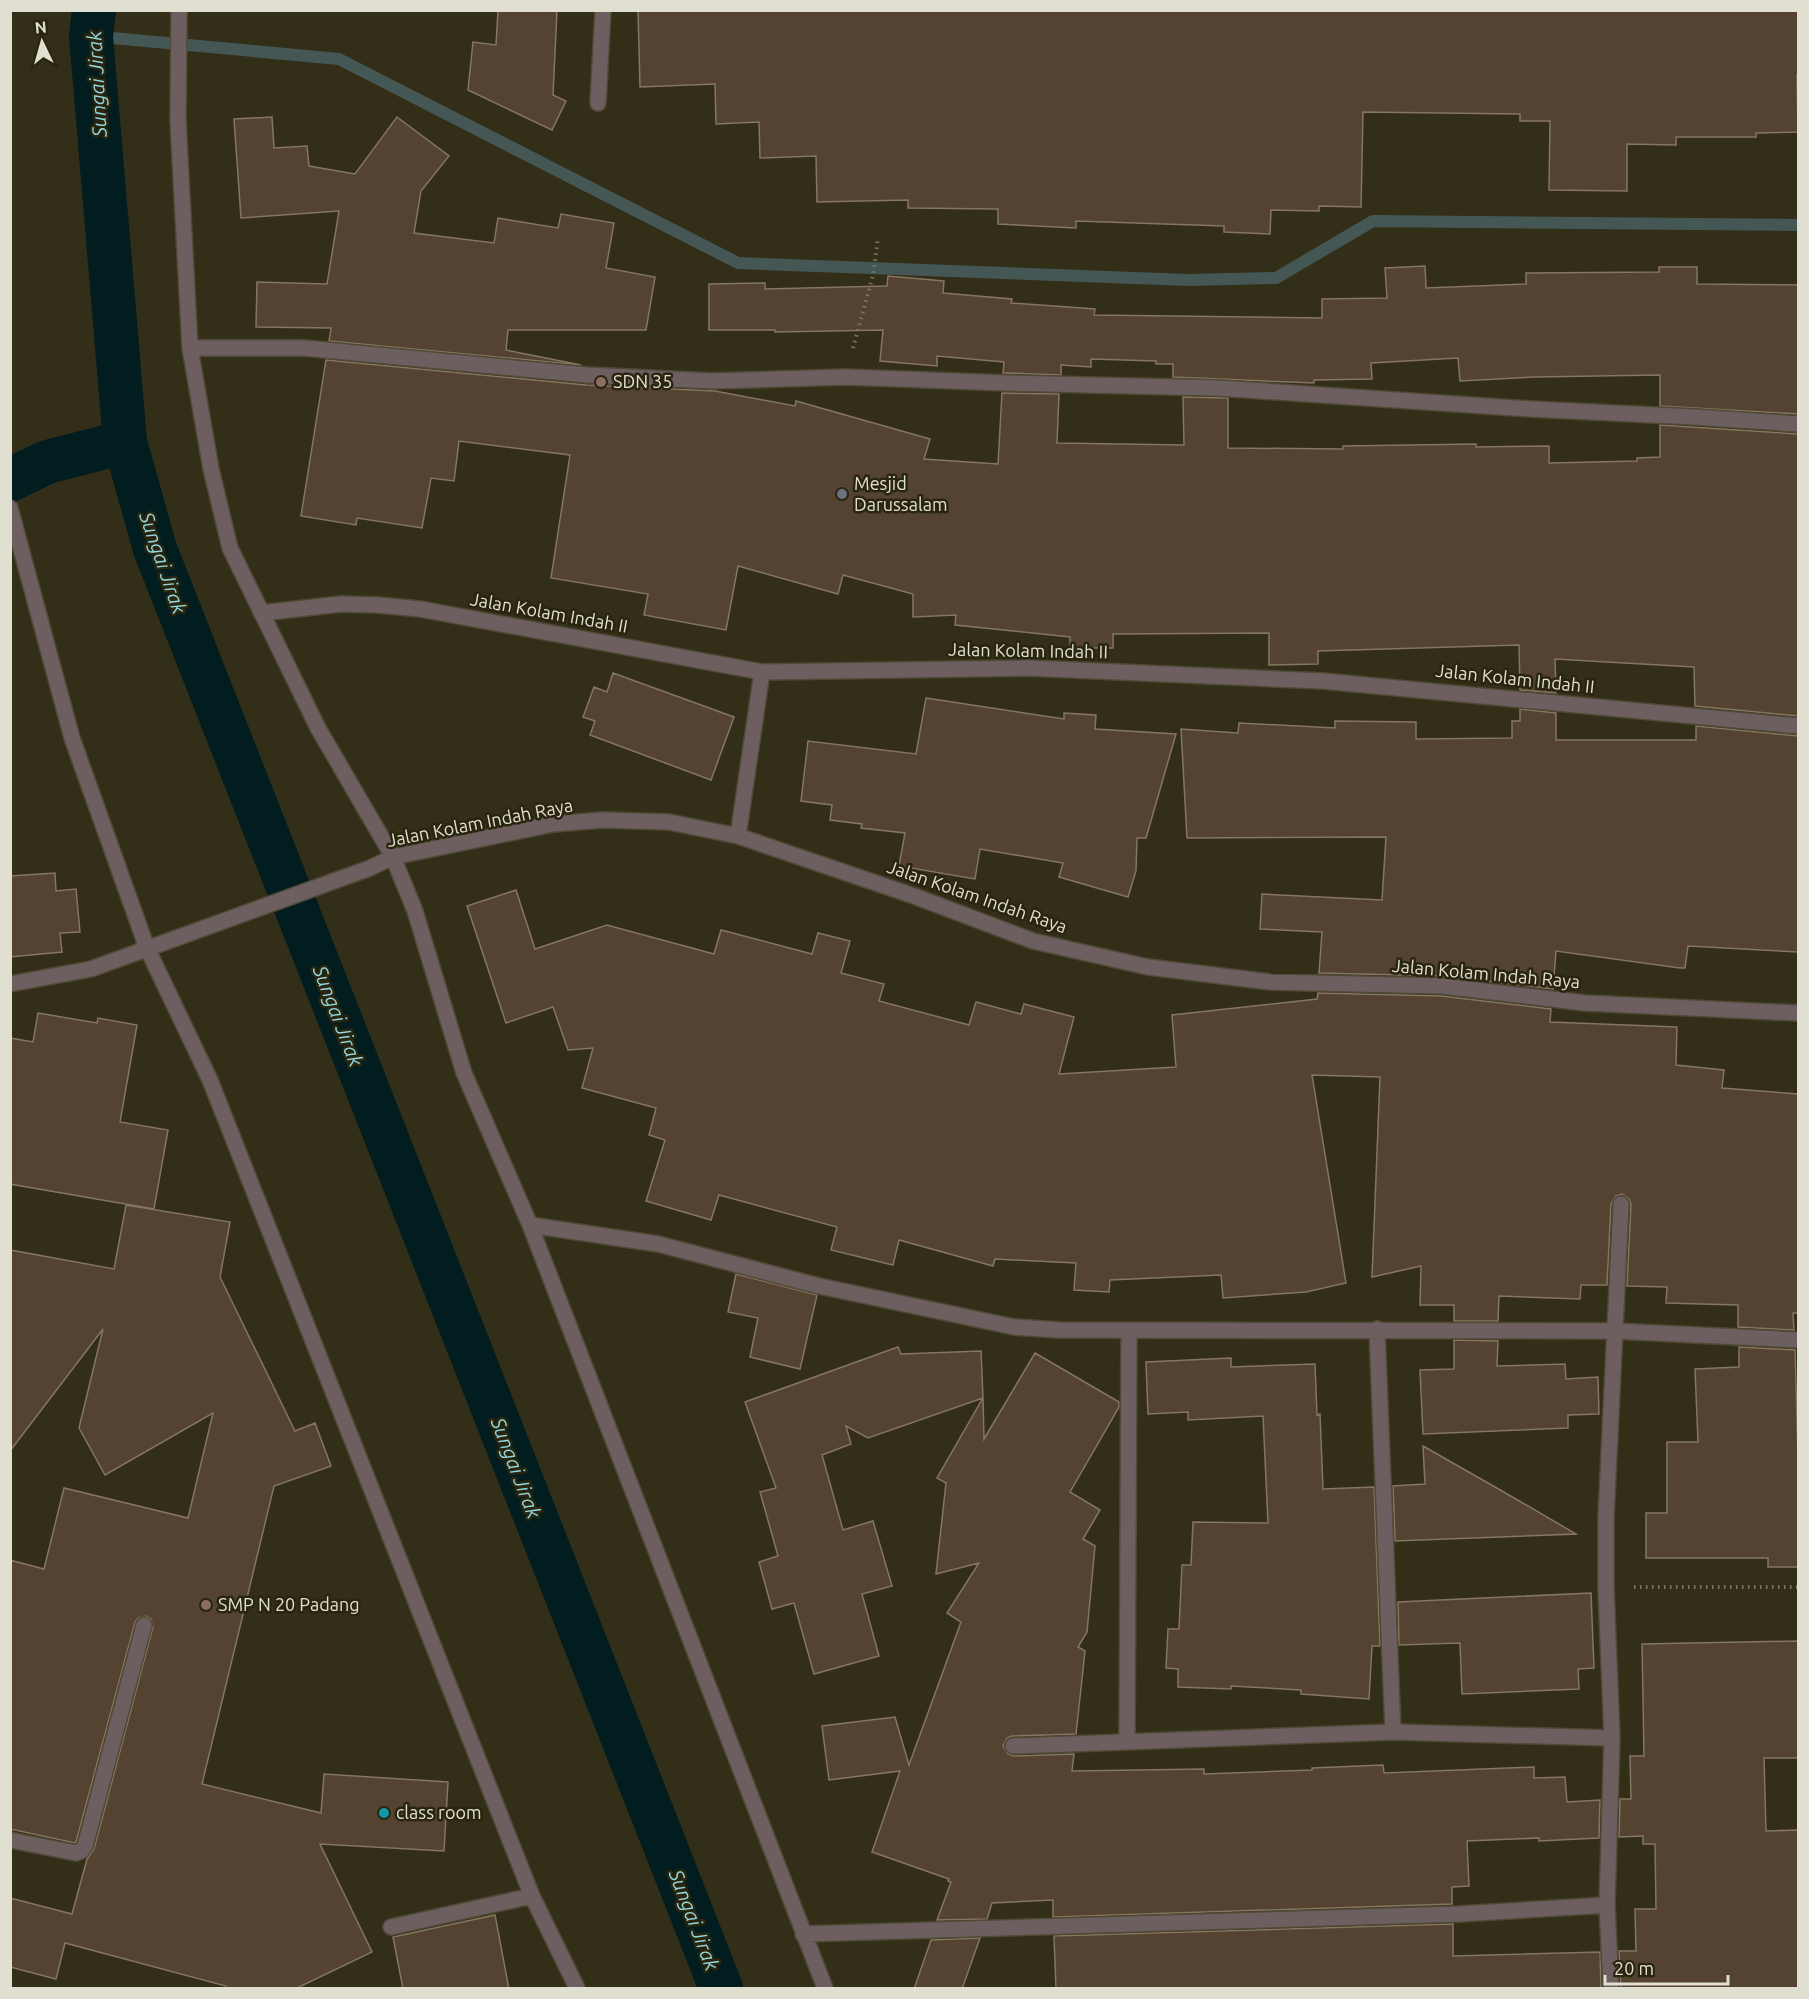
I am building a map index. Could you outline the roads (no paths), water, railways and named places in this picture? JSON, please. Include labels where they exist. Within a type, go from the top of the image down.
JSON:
[{"type":"street","points":[[180,10],[178,120],[190,348],[211,469],[230,548],[318,728],[393,857],[415,911],[464,1073],[530,1226],[825,1989]]},
{"type":"street","points":[[597,103],[603,10]]},
{"type":"street","points":[[190,348],[304,348],[587,375],[700,380],[846,377],[1218,388],[1798,424]]},
{"type":"street","points":[[11,510],[72,738],[147,948],[210,1080],[532,1896],[577,1989]]},
{"type":"street","name":"Jalan Kolam Indah II","points":[[261,613],[341,604],[420,609],[762,672],[1028,668],[1323,681],[1798,726]]},
{"type":"street","points":[[738,836],[762,672]]},
{"type":"street","name":"Jalan Kolam Indah Raya","points":[[10,984],[91,969],[370,868],[393,857],[553,824],[603,820],[669,822],[738,836],[914,896],[1033,941],[1148,967],[1270,982],[1442,986],[1585,1003],[1798,1013]]},
{"type":"street","points":[[1611,1989],[1607,1905],[1612,1738],[1606,1588],[1606,1517],[1622,1204]]},
{"type":"street","points":[[530,1226],[658,1244],[819,1286],[1014,1327],[1059,1330],[1615,1331],[1798,1340]]},
{"type":"street","points":[[1377,1329],[1393,1732]]},
{"type":"street","points":[[1127,1742],[1129,1330]]},
{"type":"street","points":[[10,1840],[76,1853],[85,1846],[144,1625]]},
{"type":"street","points":[[1013,1746],[1393,1732],[1612,1738]]},
{"type":"street","points":[[391,1927],[532,1896]]},
{"type":"street","points":[[803,1934],[1459,1914],[1607,1905]]},
{"type":"waterway","name":"Sungai Jirak","points":[[94,10],[91,36],[125,442],[155,549],[721,1988]]},
{"type":"waterway","points":[[91,36],[339,59],[738,263],[1188,280],[1276,278],[1373,221],[1798,225]]},
{"type":"waterway","points":[[10,480],[47,462],[125,442]]},
{"type":"place","name":"SDN 35","points":[[601,382]]},
{"type":"place","name":"Mesjid Darussalam","points":[[842,494]]},
{"type":"place","name":"SMP N 20 Padang","points":[[206,1605]]},
{"type":"place","name":"class room","points":[[384,1813]]}]
